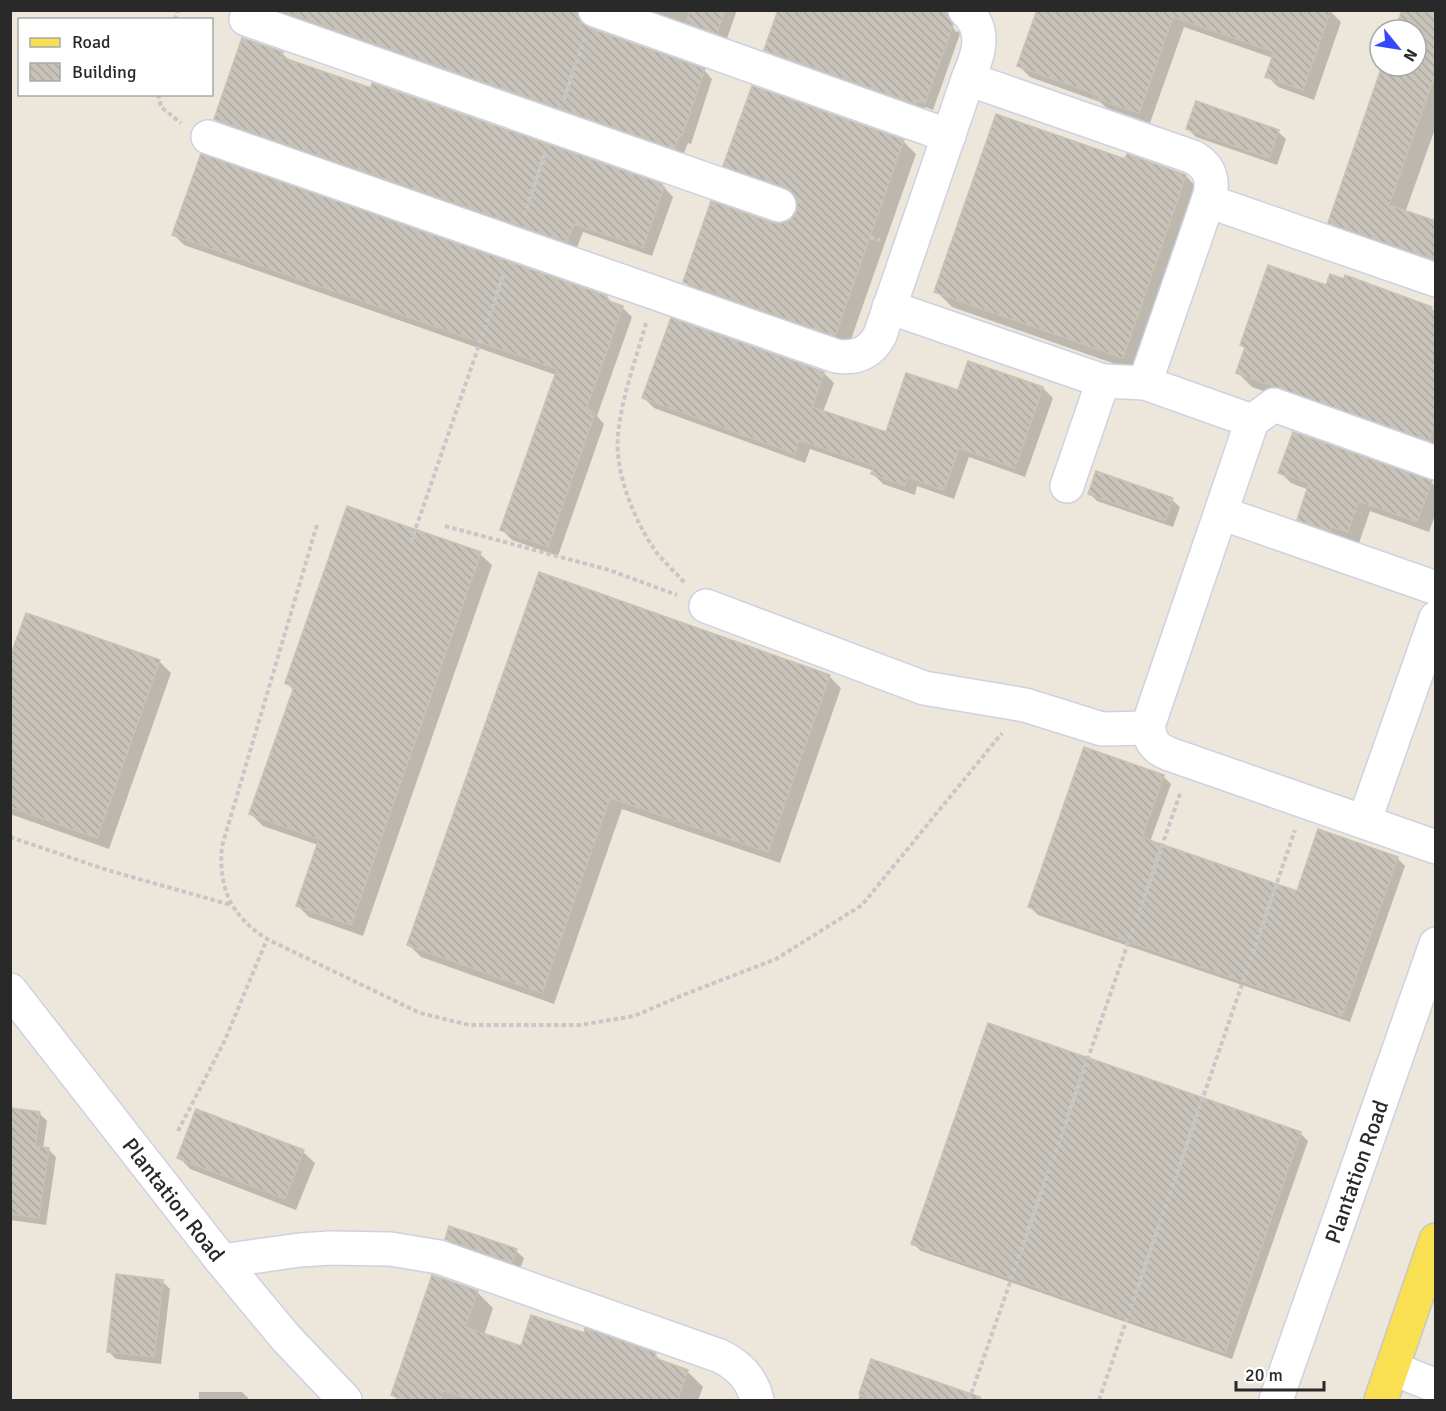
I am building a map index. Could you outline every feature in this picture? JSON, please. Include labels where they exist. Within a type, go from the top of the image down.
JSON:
[{"type":"main road","points":[[1381,1401],[1436,1240]]},
{"type":"lane","points":[[208,137],[836,356],[848,358],[866,352],[877,341],[977,55],[980,38],[972,17],[965,10]]},
{"type":"lane","points":[[246,19],[779,205]]},
{"type":"lane","points":[[591,21],[949,136]]},
{"type":"lane","points":[[968,80],[1193,157],[1206,167],[1212,183],[1208,201],[1145,383]]},
{"type":"lane","points":[[1208,201],[1436,280]]},
{"type":"lane","points":[[889,307],[1103,381],[1145,383],[1252,421]]},
{"type":"lane","points":[[1067,486],[1103,381]]},
{"type":"lane","points":[[1436,463],[1274,405],[1252,421],[1148,728],[1151,741],[1162,751],[1436,847]]},
{"type":"lane","points":[[1221,513],[1436,588]]},
{"type":"lane","points":[[706,606],[924,688],[1025,705],[1102,729],[1148,728]]},
{"type":"lane","points":[[1364,822],[1436,618]]},
{"type":"lane","name":"Plantation Road","points":[[1276,1401],[1436,944]]},
{"type":"lane","name":"Plantation Road","points":[[10,990],[222,1261],[286,1338],[345,1401]]},
{"type":"lane","points":[[222,1261],[330,1248],[390,1249],[439,1257],[720,1356],[742,1370],[750,1380],[758,1401]]},
{"type":"lane","points":[[1392,1368],[1436,1386]]},
{"type":"path","points":[[411,542],[591,21]]},
{"type":"path","points":[[158,96],[161,107],[184,126],[208,137]]},
{"type":"path","points":[[656,293],[620,416],[618,457],[629,502],[657,552],[706,606]]},
{"type":"path","points":[[316,525],[222,846],[222,877],[232,905],[253,930],[267,939],[420,1012],[469,1026],[580,1025],[634,1016],[776,959],[862,905],[1025,705]]},
{"type":"path","points":[[445,526],[609,570],[706,606]]},
{"type":"path","points":[[969,1401],[1191,762]]},
{"type":"path","points":[[1099,1401],[1305,801]]},
{"type":"path","points":[[10,837],[107,870],[232,905]]},
{"type":"path","points":[[178,1131],[225,1040],[267,939]]},
{"type":"building","points":[[279,10],[570,10],[577,13],[580,22],[589,28],[705,69],[682,136],[679,135],[675,149]]},
{"type":"building","points":[[690,10],[725,10],[717,34],[686,23]]},
{"type":"building","points":[[778,10],[947,10],[953,25],[925,103],[918,100],[916,104],[764,50]]},
{"type":"building","points":[[1037,10],[1331,10],[1303,90],[1265,77],[1274,52],[1173,17],[1139,113],[1094,98],[1095,94],[1017,66]]},
{"type":"building","points":[[1402,10],[1436,10],[1436,72],[1389,205],[1436,221],[1436,260],[1328,223],[1378,78],[1428,78],[1428,18],[1399,18]]},
{"type":"building","points":[[242,38],[283,52],[281,57],[371,88],[372,83],[662,184],[664,187],[643,247],[574,224],[567,242],[214,119]]},
{"type":"building","points":[[752,86],[904,140],[835,336],[683,282],[711,201],[773,223],[791,220],[797,211],[794,193],[786,188],[723,166]]},
{"type":"building","points":[[1196,101],[1279,130],[1269,158],[1186,129]]},
{"type":"building","points":[[996,114],[1125,159],[1127,154],[1186,175],[1123,358],[934,292]]},
{"type":"building","points":[[201,154],[607,296],[606,300],[623,306],[586,409],[595,413],[548,547],[500,530],[557,369],[172,235]]},
{"type":"building","points":[[1268,265],[1326,285],[1330,274],[1344,279],[1345,275],[1432,307],[1431,310],[1436,311],[1436,423],[1429,441],[1236,373],[1245,347],[1240,345]]},
{"type":"building","points":[[671,318],[824,372],[812,407],[886,432],[906,373],[958,390],[968,361],[1043,387],[1015,468],[959,448],[944,490],[907,477],[905,486],[871,474],[874,466],[799,440],[795,454],[642,398]]},
{"type":"building","points":[[1293,432],[1432,481],[1417,522],[1359,501],[1348,532],[1332,527],[1330,531],[1297,520],[1309,483],[1278,473]]},
{"type":"building","points":[[1096,471],[1173,498],[1165,521],[1088,494]]},
{"type":"building","points":[[347,506],[481,552],[351,925],[296,906],[319,839],[249,814],[294,687],[285,683]]},
{"type":"building","points":[[539,572],[830,675],[768,852],[610,798],[542,993],[407,945]]},
{"type":"building","points":[[26,613],[160,660],[97,838],[10,807],[10,657]]},
{"type":"building","points":[[1084,747],[1164,775],[1142,837],[1149,840],[1297,891],[1318,829],[1398,857],[1342,1016],[1028,907]]},
{"type":"building","points":[[988,1023],[1301,1132],[1225,1353],[911,1244]]},
{"type":"building","points":[[10,1108],[40,1112],[35,1146],[49,1148],[39,1218],[10,1214]]},
{"type":"building","points":[[196,1109],[304,1150],[285,1199],[177,1158]]},
{"type":"building","points":[[449,1226],[517,1249],[512,1263],[445,1239]]},
{"type":"building","points":[[116,1274],[163,1280],[154,1357],[107,1352]]},
{"type":"building","points":[[432,1275],[478,1291],[465,1327],[521,1346],[531,1315],[584,1333],[585,1328],[656,1353],[655,1358],[688,1370],[677,1401],[474,1401],[443,1390],[440,1401],[407,1401],[391,1395]]},
{"type":"building","points":[[871,1359],[980,1397],[979,1401],[877,1401],[859,1394]]}]
